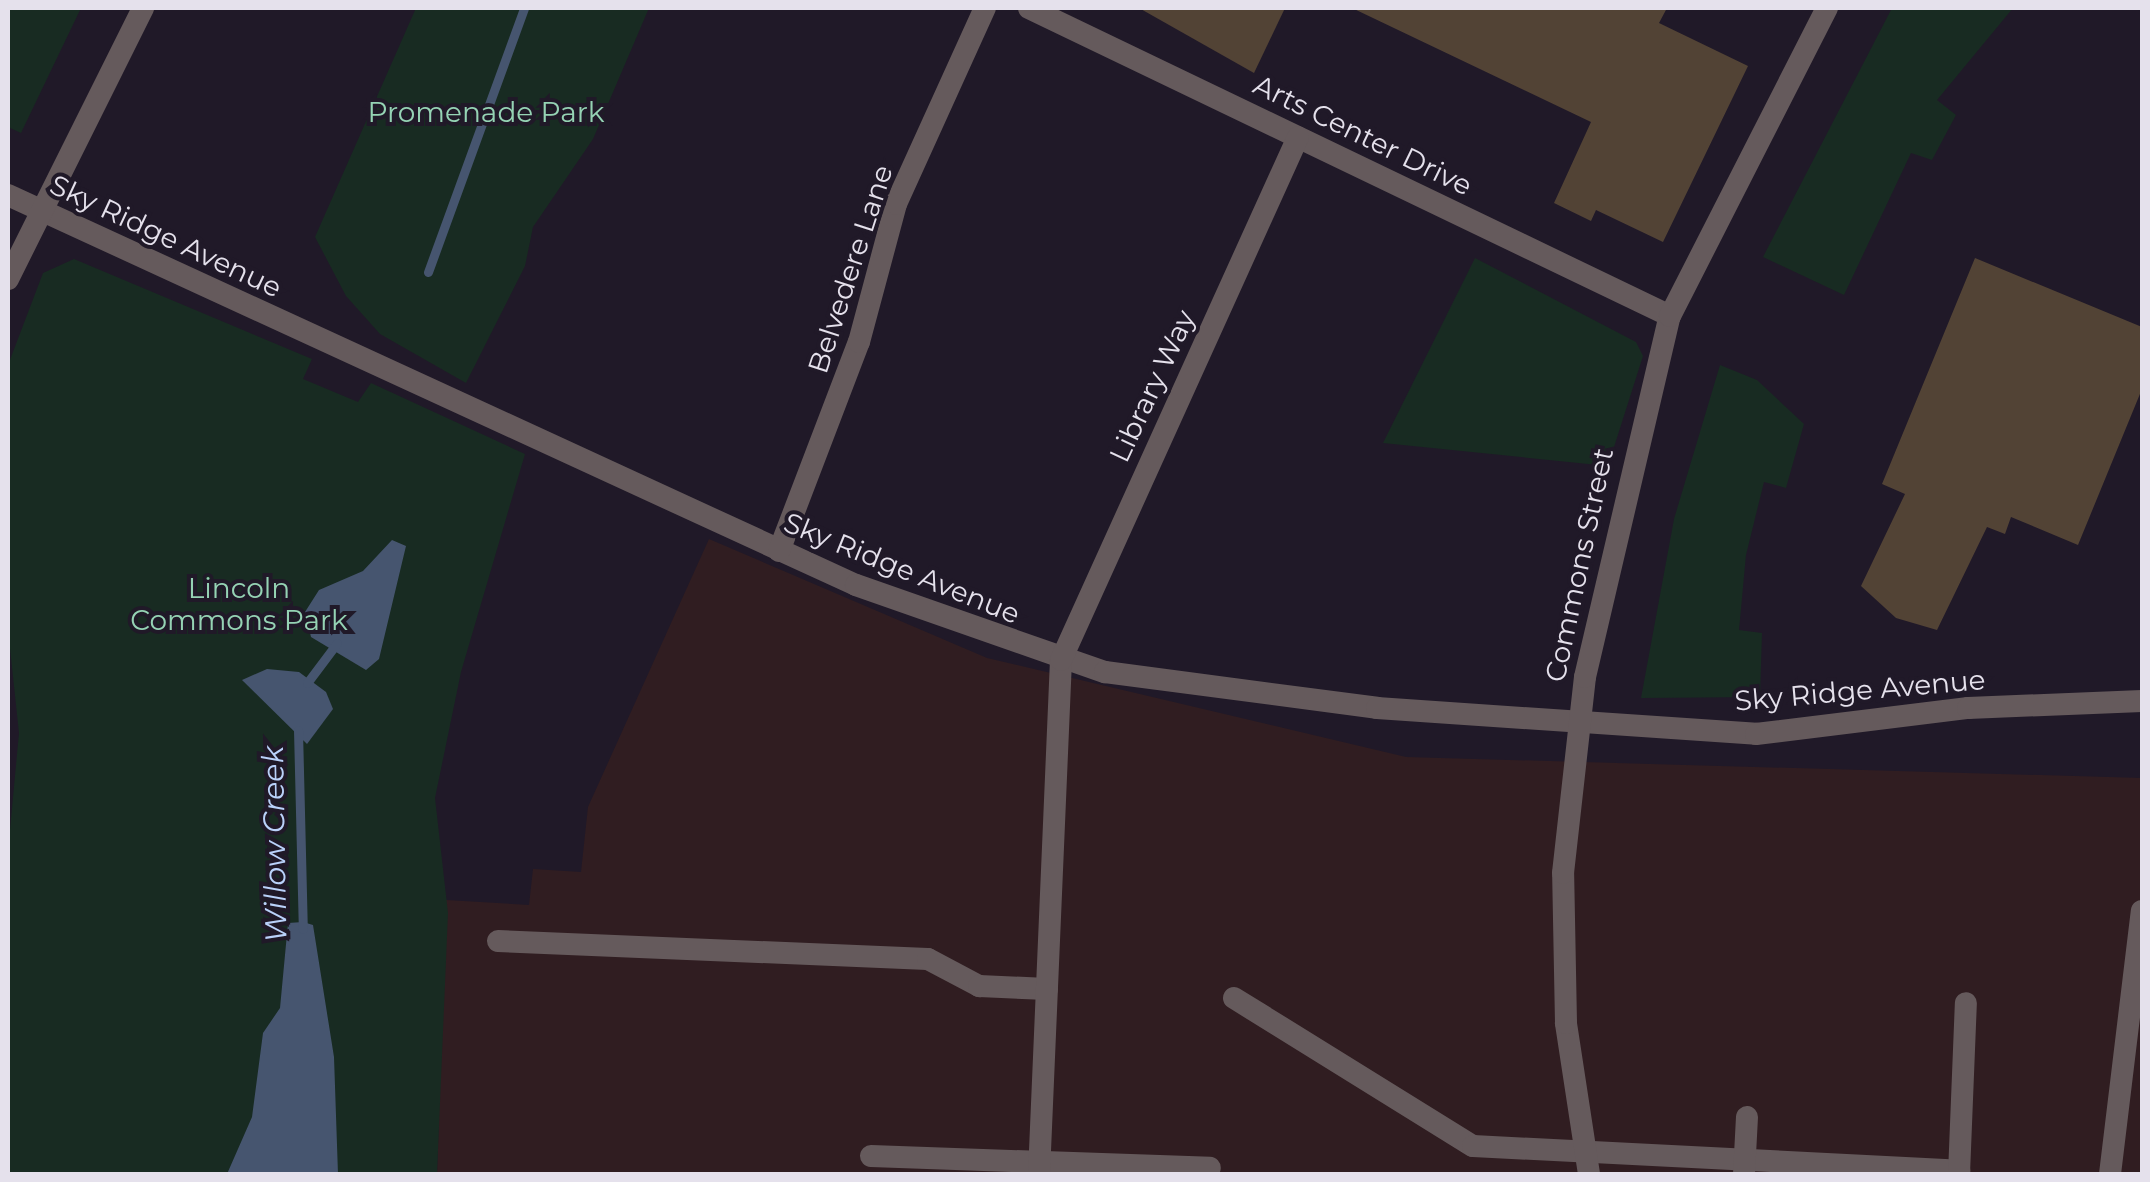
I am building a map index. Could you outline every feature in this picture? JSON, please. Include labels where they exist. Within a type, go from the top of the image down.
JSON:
[{"type":"street","points":[[8,279],[45,212],[144,8]]},
{"type":"street","name":"Belvedere Lane","points":[[779,551],[859,342],[896,204],[984,8]]},
{"type":"street","name":"Arts Center Drive","points":[[1029,8],[1670,316]]},
{"type":"street","name":"Commons Street","points":[[1586,1164],[1566,1023],[1563,873],[1578,727],[1670,316],[1827,8]]},
{"type":"street","name":"Library Way","points":[[1061,660],[1298,137]]},
{"type":"street","name":"Sky Ridge Avenue","points":[[8,195],[779,551],[925,615],[1061,660],[1223,693],[1578,727],[1756,734],[1968,708],[2142,701]]},
{"type":"street","points":[[1040,1168],[1061,660]]},
{"type":"street","points":[[2110,1174],[2142,910]]},
{"type":"street","points":[[498,942],[928,959],[978,986],[1047,989]]},
{"type":"street","points":[[1234,998],[1443,1134],[1473,1146],[1586,1164],[1959,1173],[1966,1003]]},
{"type":"street","points":[[1744,1168],[1747,1118]]},
{"type":"street","points":[[871,1156],[1040,1168],[1210,1168]]},
{"type":"shaded area","points":[[709,539],[987,658],[1406,757],[2142,778],[2142,1174],[437,1174],[446,900],[529,905],[533,869],[581,872],[588,807]]},
{"type":"green space","points":[[8,8],[81,8],[21,133],[8,127]]},
{"type":"green space","name":"Promenade Park","points":[[416,8],[649,8],[593,139],[533,227],[525,266],[466,383],[380,334],[346,296],[315,237]]},
{"type":"green space","points":[[1892,8],[2013,8],[1937,100],[1956,115],[1932,160],[1911,153],[1844,295],[1763,257]]},
{"type":"green space","points":[[1475,258],[1636,342],[1643,356],[1608,466],[1383,443]]},
{"type":"green space","name":"Lincoln Commons Park","points":[[74,259],[312,359],[303,379],[358,402],[371,383],[525,454],[461,672],[435,798],[448,913],[437,1174],[8,1174],[8,851],[19,733],[8,630],[8,365],[43,273]]},
{"type":"green space","points":[[1720,365],[1757,380],[1804,424],[1786,488],[1764,482],[1746,555],[1739,630],[1762,633],[1760,697],[1641,698],[1674,519]]},
{"type":"water","points":[[392,540],[406,546],[379,659],[366,670],[311,637],[305,612],[319,590],[363,571]]},
{"type":"water","points":[[267,669],[299,672],[326,692],[333,709],[307,744],[242,680]]},
{"type":"water","points":[[288,923],[313,925],[334,1057],[338,1174],[227,1174],[252,1117],[263,1033],[280,1008]]},
{"type":"building","points":[[1139,8],[1285,8],[1254,73]]},
{"type":"building","points":[[1352,8],[1667,8],[1659,23],[1748,66],[1663,242],[1596,210],[1591,221],[1554,203],[1591,122]]},
{"type":"building","points":[[1975,258],[2142,327],[2142,389],[2078,545],[2011,517],[2005,534],[1987,527],[1937,630],[1896,618],[1861,586],[1905,494],[1882,484]]},
{"type":"waterway","name":"Willow Creek","points":[[428,272],[524,8]]},
{"type":"waterway","name":"Willow Creek","points":[[307,683],[337,643]]},
{"type":"waterway","name":"Willow Creek","points":[[298,730],[303,929]]}]
